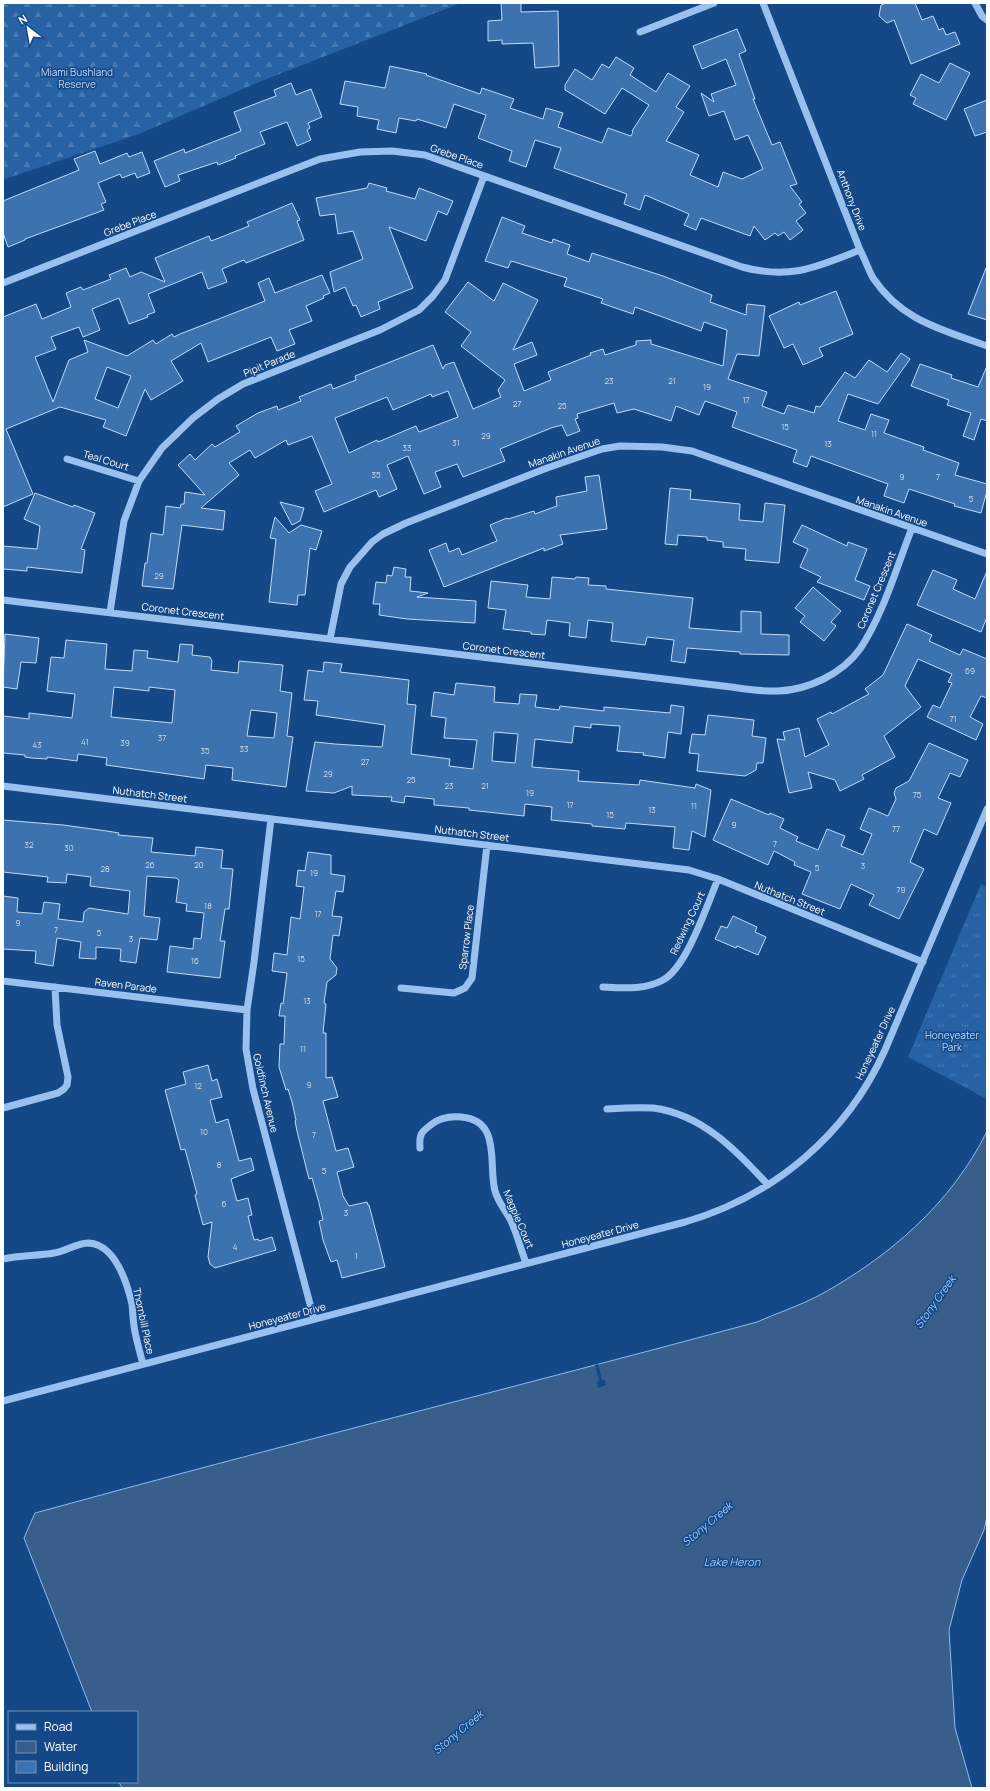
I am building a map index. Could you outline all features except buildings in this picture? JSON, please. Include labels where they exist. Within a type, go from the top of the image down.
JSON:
[{"type":"street","points":[[640,32],[714,3]]},
{"type":"street","name":"Anthony Drive","points":[[763,3],[860,250],[872,276],[882,290],[900,308],[922,322],[987,346]]},
{"type":"street","points":[[975,3],[982,16],[987,20]]},
{"type":"street","name":"Grebe Place","points":[[3,283],[320,159],[360,152],[392,151],[425,155],[742,267],[761,272],[782,273],[803,270],[860,250]]},
{"type":"street","name":"Pipit Parade","points":[[110,612],[124,522],[139,481],[162,448],[193,418],[218,399],[243,384],[380,330],[419,310],[434,296],[445,280],[484,176]]},
{"type":"street","name":"Manakin Avenue","points":[[330,639],[341,584],[350,567],[372,542],[383,534],[406,523],[602,448],[620,446],[662,447],[692,451],[987,554]]},
{"type":"street","name":"Teal Court","points":[[67,459],[139,481]]},
{"type":"street","name":"Coronet Crescent","points":[[3,600],[723,686],[777,691],[795,689],[830,675],[844,665],[859,650],[872,628],[912,528]]},
{"type":"street","name":"Nuthatch Street","points":[[3,786],[689,870],[718,879],[923,962]]},
{"type":"street","name":"Honeyeater Drive","points":[[3,1400],[700,1218],[735,1204],[768,1185],[797,1165],[820,1145],[839,1124],[858,1099],[876,1070],[987,809]]},
{"type":"street","name":"Goldfinch Avenue","points":[[271,819],[247,1010],[246,1050],[252,1085],[314,1319]]},
{"type":"street","name":"Sparrow Place","points":[[401,988],[454,993],[465,988],[472,978],[487,845]]},
{"type":"street","name":"Redwing Court","points":[[603,987],[632,988],[663,980],[669,975],[686,954],[718,879]]},
{"type":"street","name":"Raven Parade","points":[[3,981],[247,1010]]},
{"type":"street","points":[[3,1108],[58,1093],[67,1085],[67,1070],[57,1025],[54,987]]},
{"type":"street","points":[[606,1109],[653,1108],[700,1124],[734,1149],[768,1185]]},
{"type":"street","name":"Magpie Court","points":[[420,1148],[419,1137],[424,1129],[434,1122],[446,1117],[468,1117],[478,1122],[484,1129],[492,1146],[495,1191],[511,1221],[526,1264]]},
{"type":"street","name":"Thornbill Place","points":[[3,1259],[57,1253],[81,1243],[91,1243],[106,1250],[117,1264],[126,1283],[132,1304],[134,1330],[143,1364]]},
{"type":"green space","name":"Miami Bushland Reserve","points":[[3,3],[461,3],[259,82],[139,134],[5,179],[3,173]]},
{"type":"green space","name":"Honeyeater Park","points":[[981,884],[987,887],[987,1099],[908,1057]]},
{"type":"water","name":"Lake Heron","points":[[987,1131],[987,1517],[984,1530],[962,1580],[949,1630],[955,1728],[972,1788],[122,1788],[120,1783],[138,1783],[138,1711],[92,1711],[24,1538],[35,1513],[215,1464],[757,1322],[818,1296],[844,1281],[893,1246],[937,1205],[956,1182],[973,1157]]},
{"type":"pier","points":[[598,1364],[602,1380],[605,1380],[606,1385],[598,1388],[597,1382],[599,1381],[595,1365]]},
{"type":"water label","name":"Stony Creek","points":[[935,1302]]},
{"type":"water label","name":"Stony Creek","points":[[707,1524]]},
{"type":"water label","name":"Stony Creek","points":[[458,1732]]}]
